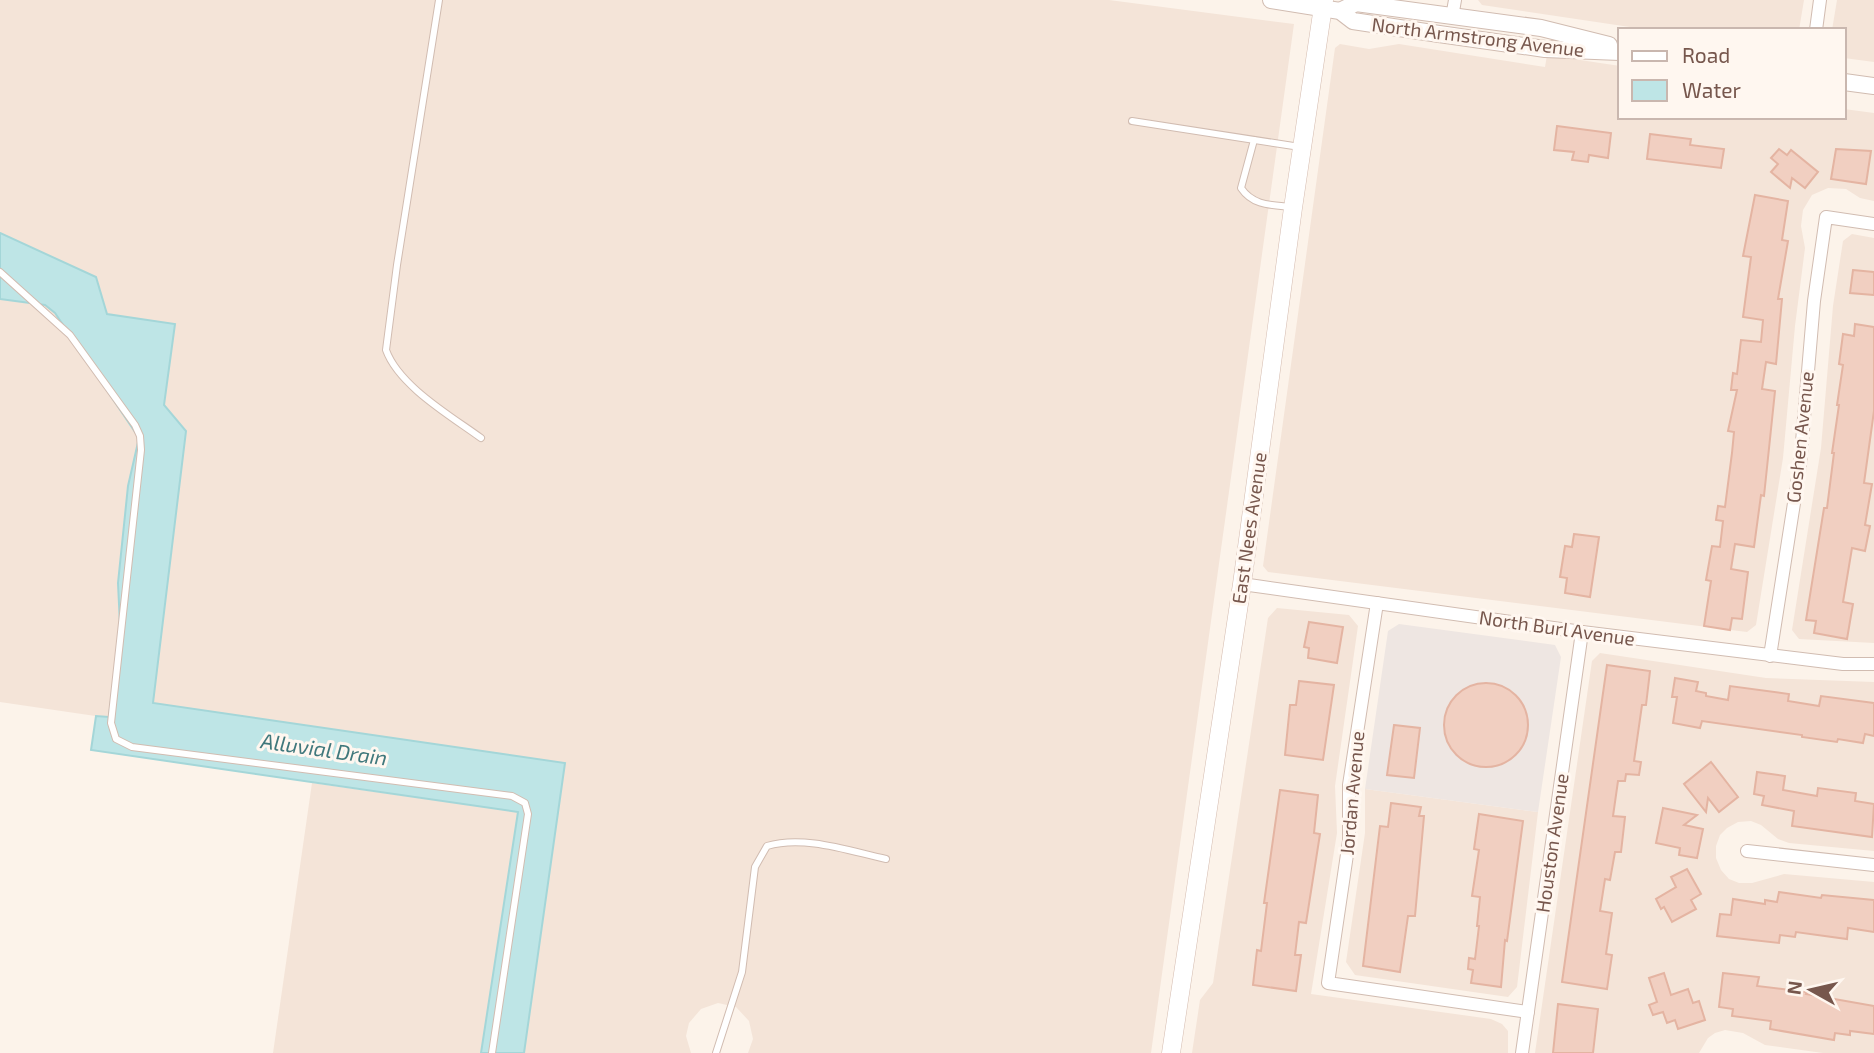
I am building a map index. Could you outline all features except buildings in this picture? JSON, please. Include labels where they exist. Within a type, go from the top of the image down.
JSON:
[{"type":"main road","name":"East Nees Avenue","points":[[1171,1053],[1242,584],[1323,2]]},
{"type":"street","name":"North Armstrong Avenue","points":[[1271,0],[1323,2],[1340,10],[1353,21],[1439,34],[1545,49],[1618,50]]},
{"type":"street","points":[[1452,17],[1455,0]]},
{"type":"street","points":[[1816,28],[1820,0]]},
{"type":"street","name":"North Armstrong Avenue","points":[[1340,10],[1356,3],[1541,28],[1618,49]]},
{"type":"street","points":[[1846,82],[1874,86]]},
{"type":"street","name":"Goshen Avenue","points":[[1770,656],[1800,465],[1814,301],[1826,217],[1874,224]]},
{"type":"street","name":"North Burl Avenue","points":[[1242,584],[1770,656],[1843,664],[1874,664]]},
{"type":"street","name":"Jordan Avenue","points":[[1377,603],[1349,785],[1349,841],[1328,983],[1528,1012]]},
{"type":"street","name":"Houston Avenue","points":[[1522,1053],[1582,632]]},
{"type":"street","points":[[1747,851],[1874,865]]},
{"type":"lane","points":[[439,0],[386,350],[405,378],[481,438]]},
{"type":"lane","points":[[1132,121],[1302,147]]},
{"type":"lane","points":[[1254,140],[1241,188],[1255,202],[1293,208]]},
{"type":"lane","points":[[0,272],[70,335],[128,414],[140,436],[141,450],[111,723],[116,738],[132,747],[512,796],[525,803],[528,814],[492,1053]]},
{"type":"lane","points":[[716,1053],[742,972],[755,867],[767,846],[786,841],[886,859]]},
{"type":"shaded area","points":[[0,0],[1109,0],[1294,24],[1151,1053],[748,1053],[753,1039],[749,1021],[736,1007],[718,1003],[701,1009],[689,1023],[686,1036],[691,1053],[524,1053],[564,763],[153,703],[186,431],[164,405],[175,325],[106,314],[95,277],[0,233]]},
{"type":"shaded area","points":[[1478,0],[1804,0],[1799,28],[1637,28],[1482,5]]},
{"type":"shaded area","points":[[1837,0],[1874,0],[1874,62],[1846,58],[1846,28],[1832,28]]},
{"type":"shaded area","points":[[1340,44],[1369,49],[1399,44],[1545,67],[1547,55],[1618,66],[1618,119],[1846,119],[1846,109],[1874,113],[1874,201],[1860,198],[1846,189],[1828,188],[1812,195],[1803,210],[1801,226],[1805,248],[1783,458],[1756,625],[1747,632],[1268,572],[1263,566],[1335,48]]},
{"type":"shaded area","points":[[1852,234],[1874,238],[1874,643],[1799,639],[1792,630],[1821,448],[1833,306],[1843,241]]},
{"type":"shaded area","points":[[0,299],[45,305],[55,313],[139,438],[128,486],[118,583],[120,625],[109,718],[0,702]]},
{"type":"shaded area","points":[[1277,608],[1349,615],[1358,626],[1335,786],[1337,833],[1311,994],[1491,1019],[1502,1024],[1508,1031],[1508,1053],[1192,1053],[1200,1000],[1213,983],[1268,618]]},
{"type":"shaded area","points":[[1399,624],[1555,645],[1561,657],[1538,812],[1365,789],[1388,631]]},
{"type":"shaded area","points":[[1600,653],[1766,678],[1874,682],[1874,851],[1789,843],[1751,821],[1738,822],[1720,835],[1716,858],[1729,879],[1739,883],[1752,883],[1784,874],[1874,882],[1874,1053],[1823,1053],[1765,1045],[1743,1033],[1725,1030],[1708,1038],[1699,1053],[1535,1053],[1592,661]]},
{"type":"shaded area","points":[[312,783],[519,812],[481,1053],[273,1053]]},
{"type":"shaded area","points":[[1365,789],[1538,812],[1517,987],[1508,997],[1355,975],[1346,962],[1365,833]]},
{"type":"water","name":"Alluvial Drain","points":[[0,233],[96,277],[107,314],[175,324],[164,405],[186,431],[153,703],[565,763],[524,1053],[481,1053],[518,812],[91,750],[96,716],[109,717],[120,625],[118,583],[128,486],[139,438],[55,313],[45,305],[0,299]]}]
